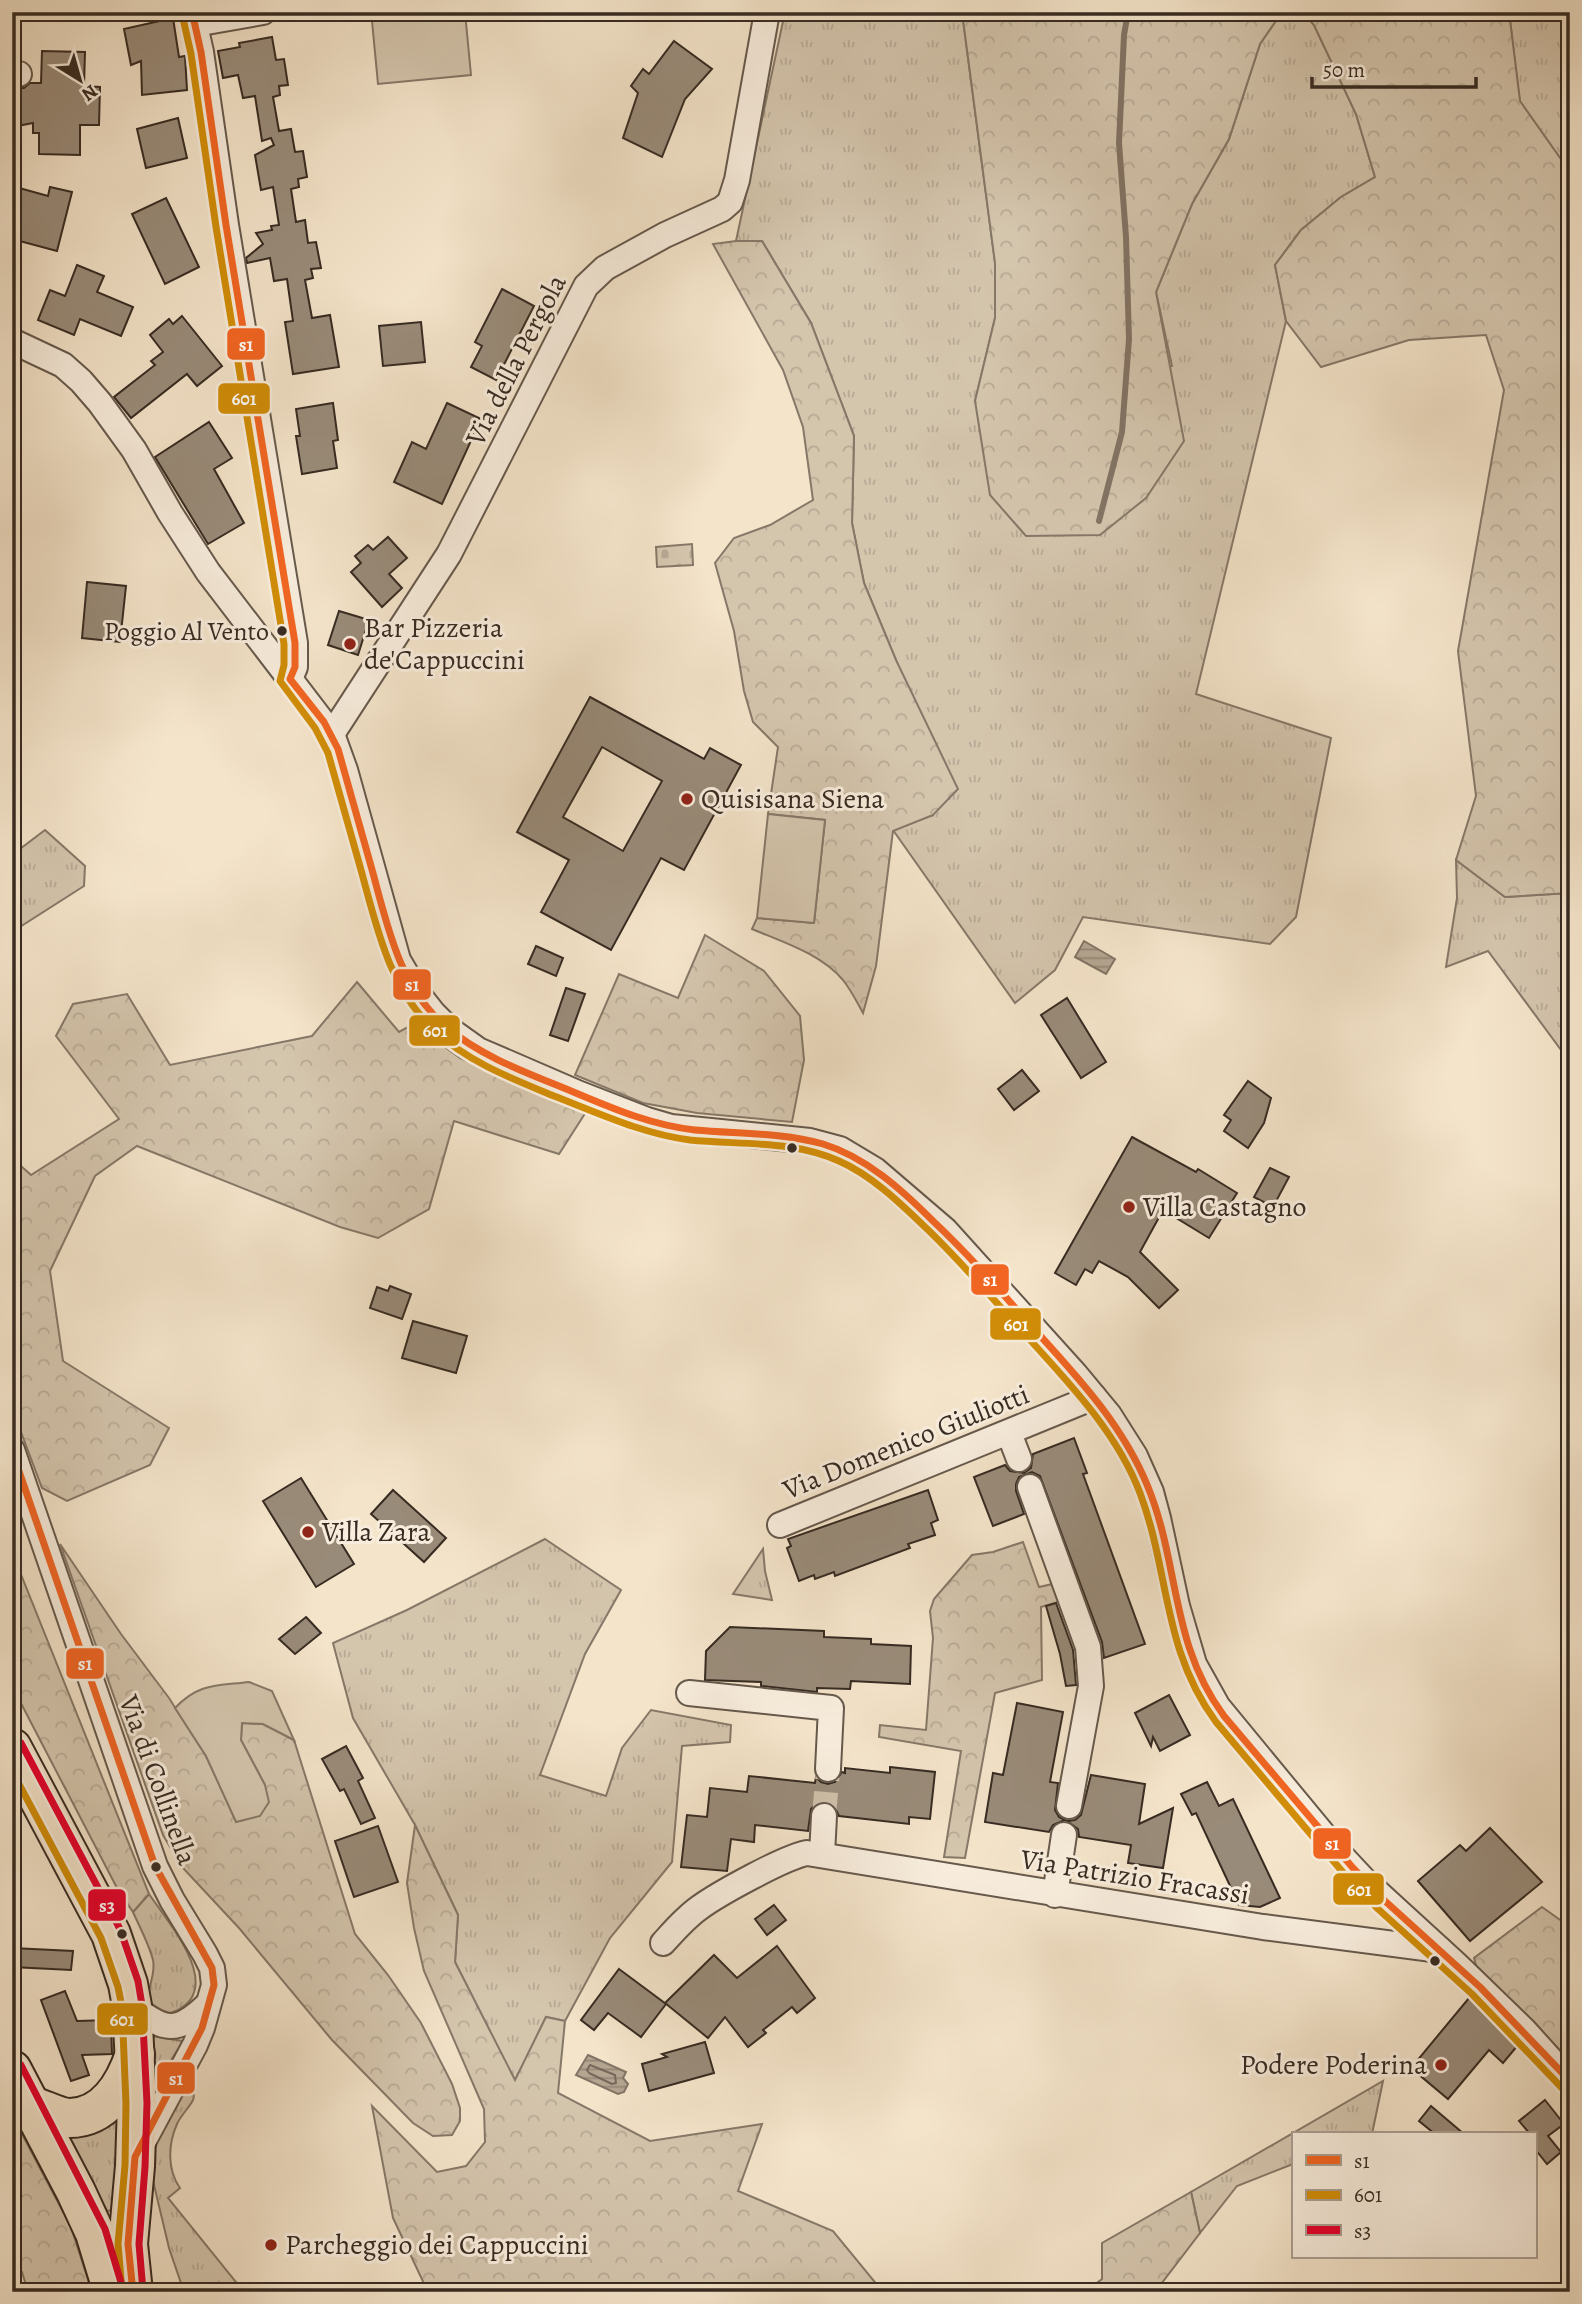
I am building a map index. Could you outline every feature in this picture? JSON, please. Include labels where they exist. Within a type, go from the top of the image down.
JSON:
[{"type":"main road","points":[[12,1748],[111,1934],[132,2006],[137,2104],[129,2234],[132,2292]]},
{"type":"main road","points":[[67,2118],[97,2109],[113,2097],[127,2077],[136,2052]]},
{"type":"main road","points":[[12,2070],[95,2233],[113,2292]]},
{"type":"main road","points":[[32,2106],[78,2121],[96,2120],[137,2104]]},
{"type":"street","points":[[262,12],[193,18],[295,643],[295,667],[290,679]]},
{"type":"street","name":"Via della Pergola","points":[[331,734],[449,554],[586,286],[605,268],[665,235],[715,213],[730,202],[737,180],[743,132],[767,12]]},
{"type":"street","points":[[12,341],[63,365],[105,408],[134,450],[203,564],[331,734],[348,781],[398,960],[418,994],[450,1030],[492,1056],[648,1120],[671,1126],[818,1142],[849,1153],[875,1170],[946,1230],[1094,1397],[1127,1442],[1150,1492],[1187,1642],[1198,1675],[1210,1696],[1336,1850],[1377,1894],[1524,2031],[1570,2081]]},
{"type":"street","name":"Via Domenico Giuliotti","points":[[780,1525],[1094,1397]]},
{"type":"street","points":[[1009,1433],[1019,1459]]},
{"type":"street","name":"Via di Collinella","points":[[12,1450],[155,1866],[212,1968],[214,1985],[202,2028],[135,2157]]},
{"type":"street","points":[[1030,1487],[1081,1627],[1091,1669],[1089,1699],[1069,1807]]},
{"type":"street","points":[[689,1693],[831,1709],[828,1769]]},
{"type":"street","points":[[822,1855],[824,1816]]},
{"type":"street","points":[[1055,1895],[1064,1835]]},
{"type":"street","name":"Via Patrizio Fracassi","points":[[663,1943],[689,1916],[710,1900],[791,1858],[807,1853],[1263,1927],[1440,1950]]},
{"type":"street","points":[[132,2006],[158,2024],[169,2026],[190,2019],[208,2004]]},
{"type":"street","name":"Via di Collinella","points":[[137,2104],[178,2076]]},
{"type":"green space","points":[[465,12],[471,75],[378,84],[372,21]]},
{"type":"green space","points":[[785,12],[962,12],[995,263],[995,318],[975,401],[1172,366],[1156,292],[1192,204],[1229,139],[1260,44],[1282,12],[1303,12],[1314,25],[1356,114],[1375,177],[1341,197],[1301,230],[1275,265],[1286,321],[1196,694],[1331,738],[1296,917],[1270,944],[1083,917],[1055,970],[1015,1003],[893,830],[933,815],[896,660],[864,583],[852,523],[854,436],[811,323],[762,241],[736,241]]},
{"type":"green space","points":[[962,12],[1282,12],[1260,44],[1229,139],[1192,204],[1156,292],[1184,441],[1146,498],[1100,535],[1026,536],[990,495],[975,401],[995,318],[995,263]]},
{"type":"green space","points":[[1303,12],[1509,12],[1520,101],[1570,172],[1570,893],[1505,897],[1456,860],[1476,796],[1458,651],[1504,390],[1486,335],[1409,340],[1321,367],[1286,321],[1275,265],[1301,230],[1341,197],[1375,177],[1356,114],[1314,25]]},
{"type":"green space","points":[[1509,12],[1570,12],[1570,172],[1520,102]]},
{"type":"green space","points":[[762,241],[811,323],[854,436],[852,523],[864,583],[896,660],[958,789],[933,815],[893,831],[876,966],[863,1013],[843,980],[824,963],[752,929],[757,918],[814,923],[825,820],[768,814],[778,747],[753,722],[744,691],[734,631],[715,563],[734,538],[770,525],[813,500],[803,427],[783,370],[713,244]]},
{"type":"green space","points":[[692,544],[693,565],[657,567],[656,547]]},
{"type":"green space","points":[[768,814],[825,820],[814,923],[757,918]]},
{"type":"green space","points":[[45,830],[85,866],[84,886],[12,932],[12,855]]},
{"type":"green space","points":[[1456,860],[1505,897],[1570,893],[1570,1049],[1564,1054],[1488,951],[1446,967],[1457,898]]},
{"type":"green space","points":[[705,935],[764,971],[800,1016],[804,1060],[792,1122],[697,1113],[643,1103],[575,1075],[619,974],[678,998]]},
{"type":"green space","points":[[357,982],[399,1032],[421,1020],[438,1042],[460,1058],[586,1112],[559,1154],[454,1121],[429,1209],[378,1238],[340,1227],[137,1146],[95,1176],[50,1271],[63,1361],[169,1428],[150,1465],[67,1501],[42,1488],[12,1408],[12,1158],[31,1175],[119,1119],[56,1036],[73,1004],[127,994],[170,1065],[312,1036]]},
{"type":"green space","points":[[545,1539],[621,1590],[585,1654],[540,1775],[606,1796],[622,1748],[651,1710],[731,1725],[730,1742],[682,1746],[672,1862],[610,1938],[565,2021],[546,2017],[515,2081],[455,1962],[458,1915],[415,1825],[353,1718],[333,1643],[407,1610]]},
{"type":"green space","points":[[1023,1542],[1039,1587],[1057,1583],[1062,1601],[1041,1607],[1042,1680],[995,1693],[965,1858],[944,1857],[961,1751],[879,1737],[880,1725],[926,1730],[933,1638],[930,1611],[934,1599],[972,1555],[993,1552]]},
{"type":"green space","points":[[60,1544],[121,1634],[169,1698],[206,1756],[236,1821],[265,1785],[241,1740],[242,1723],[263,1724],[294,1740],[355,1934],[421,2023],[452,2084],[460,2108],[460,2121],[452,2135],[433,2136],[413,2123],[332,2040],[239,1928],[182,1867],[163,1835]]},
{"type":"green space","points":[[763,1549],[772,1600],[733,1594]]},
{"type":"green space","points":[[12,1552],[149,1894],[133,1912],[117,1888],[12,1686]]},
{"type":"green space","points":[[249,1682],[272,1691],[294,1740],[263,1724],[242,1723],[241,1740],[265,1785],[269,1802],[260,1816],[236,1822],[206,1756],[175,1708],[200,1690],[217,1685]]},
{"type":"green space","points":[[415,1825],[458,1915],[455,1962],[515,2080],[546,2017],[565,2021],[558,2093],[650,2141],[762,2124],[738,2191],[833,2231],[883,2292],[428,2292],[393,2218],[372,2106],[437,2172],[466,2166],[485,2142],[484,2109],[424,1971],[414,1928],[407,1883]]},
{"type":"green space","points":[[149,1894],[182,1942],[191,1960],[195,1977],[194,1993],[184,2006],[164,2015],[150,2003],[153,1960],[133,1912]]},
{"type":"green space","points":[[1542,1907],[1570,1927],[1570,2062],[1477,1969],[1474,1958]]},
{"type":"green space","points":[[151,2036],[183,2041],[157,2083],[150,2084]]},
{"type":"green space","points":[[186,2080],[194,2097],[177,2124],[172,2140],[171,2165],[180,2188],[168,2198],[244,2292],[184,2292],[169,2248],[150,2168],[155,2144]]},
{"type":"green space","points":[[1383,2081],[1372,2132],[1295,2132]]},
{"type":"green space","points":[[12,2115],[71,2227],[92,2292],[28,2292],[22,2272],[12,2267]]},
{"type":"green space","points":[[120,2119],[114,2210],[107,2211],[65,2137]]},
{"type":"green space","points":[[1292,2134],[1292,2164],[1237,2186],[1200,2233],[1191,2192]]},
{"type":"green space","points":[[1191,2192],[1200,2233],[1155,2292],[1085,2292],[1102,2279],[1102,2243]]},
{"type":"water","points":[[1084,941],[1115,959],[1106,974],[1075,957]]},
{"type":"water","points":[[588,2055],[626,2072],[623,2078],[628,2084],[624,2092],[618,2094],[576,2075]]},
{"type":"building","points":[[173,18],[179,57],[185,56],[187,90],[142,95],[141,61],[131,65],[124,29]]},
{"type":"building","points":[[272,37],[276,60],[284,59],[288,85],[279,86],[280,95],[273,97],[279,131],[291,129],[295,152],[303,151],[307,177],[298,179],[299,187],[291,189],[296,222],[305,220],[308,243],[316,242],[321,268],[311,269],[313,278],[305,280],[312,318],[330,315],[339,367],[293,374],[285,322],[293,321],[287,279],[274,281],[270,258],[247,263],[246,258],[263,244],[256,233],[272,230],[271,226],[279,225],[273,187],[261,190],[255,155],[274,145],[271,138],[262,141],[255,96],[243,98],[238,75],[223,78],[218,51],[240,47],[239,43]]},
{"type":"building","points":[[674,41],[712,69],[685,99],[662,157],[623,138],[638,93],[631,86],[643,69],[649,74]]},
{"type":"building","points":[[42,51],[85,52],[84,86],[100,87],[99,125],[80,125],[80,155],[39,154],[39,133],[33,133],[33,123],[12,127],[12,88],[41,83]]},
{"type":"building","points":[[178,118],[187,158],[146,168],[137,129]]},
{"type":"building","points":[[12,186],[48,196],[50,187],[72,192],[57,251],[12,239]]},
{"type":"building","points":[[166,198],[199,267],[165,284],[132,214]]},
{"type":"building","points":[[77,265],[104,276],[97,292],[133,307],[121,336],[80,319],[74,335],[38,320],[50,290],[65,296]]},
{"type":"building","points":[[502,289],[534,306],[496,380],[471,367],[482,346],[475,342]]},
{"type":"building","points":[[182,316],[222,366],[197,386],[187,374],[131,418],[114,397],[155,365],[151,361],[163,352],[150,335],[169,319],[173,324]]},
{"type":"building","points":[[421,322],[425,362],[383,366],[379,326]]},
{"type":"building","points":[[333,403],[338,440],[333,441],[337,468],[302,474],[296,436],[300,436],[296,409]]},
{"type":"building","points":[[447,403],[481,419],[442,504],[394,482],[412,442],[426,449]]},
{"type":"building","points":[[209,422],[232,458],[214,469],[244,523],[208,544],[155,457]]},
{"type":"building","points":[[388,537],[407,558],[389,574],[402,588],[382,607],[351,572],[361,563],[355,556],[368,545],[373,550]]},
{"type":"building","points":[[87,582],[126,586],[120,642],[82,638]]},
{"type":"building","points":[[339,611],[369,620],[358,655],[328,645]]},
{"type":"building","name":"Quisisana Siena","points":[[590,697],[704,759],[710,748],[741,765],[684,870],[661,858],[611,950],[541,912],[569,860],[517,832]],"holes":[[[602,747],[662,781],[623,851],[563,817]]]},
{"type":"building","points":[[536,946],[563,958],[556,976],[528,964]]},
{"type":"building","points":[[566,988],[585,994],[568,1041],[550,1035]]},
{"type":"building","points":[[1067,998],[1106,1062],[1081,1078],[1041,1015]]},
{"type":"building","points":[[1022,1070],[1039,1091],[1014,1110],[998,1089]]},
{"type":"building","points":[[1248,1081],[1271,1098],[1264,1123],[1248,1148],[1224,1131],[1231,1120],[1224,1115]]},
{"type":"building","points":[[1132,1137],[1196,1172],[1198,1169],[1237,1193],[1209,1238],[1163,1210],[1140,1252],[1178,1290],[1159,1308],[1128,1277],[1099,1261],[1092,1273],[1085,1269],[1076,1285],[1055,1273]]},
{"type":"building","points":[[1270,1168],[1289,1177],[1273,1207],[1254,1197]]},
{"type":"building","points":[[390,1286],[411,1294],[402,1319],[370,1308],[377,1287],[388,1291]]},
{"type":"building","points":[[413,1321],[467,1336],[456,1373],[402,1358]]},
{"type":"building","points":[[1074,1438],[1087,1473],[1083,1474],[1145,1644],[1104,1658],[1102,1642],[1040,1476],[1032,1472],[1019,1477],[1016,1491],[1024,1514],[993,1526],[974,1477],[1005,1465],[1010,1471],[1024,1473],[1031,1468],[1033,1454]]},
{"type":"building","name":"Villa Zara","points":[[301,1478],[354,1564],[316,1587],[263,1501]]},
{"type":"building","points":[[393,1490],[446,1538],[424,1562],[371,1514]]},
{"type":"building","points":[[928,1490],[938,1520],[931,1523],[935,1535],[908,1544],[910,1548],[835,1576],[834,1572],[799,1581],[787,1548],[791,1546],[788,1539]]},
{"type":"building","points":[[1056,1603],[1073,1650],[1076,1685],[1066,1686],[1046,1606]]},
{"type":"building","points":[[306,1617],[321,1633],[295,1654],[279,1639]]},
{"type":"building","points":[[730,1627],[824,1631],[824,1637],[871,1639],[871,1644],[911,1646],[910,1684],[851,1681],[850,1689],[817,1688],[817,1692],[761,1686],[761,1682],[705,1680],[706,1651]]},
{"type":"building","points":[[1169,1695],[1190,1735],[1160,1751],[1153,1737],[1151,1746],[1135,1713]]},
{"type":"building","points":[[1017,1703],[1063,1712],[1050,1782],[1058,1783],[1055,1810],[1059,1817],[1065,1820],[1053,1825],[1049,1832],[985,1822],[993,1773],[1003,1775]]},
{"type":"building","points":[[346,1746],[363,1778],[358,1781],[375,1818],[361,1824],[344,1789],[340,1791],[322,1759]]},
{"type":"building","points":[[890,1767],[935,1772],[930,1819],[909,1817],[909,1824],[839,1816],[833,1804],[824,1801],[811,1809],[808,1831],[755,1825],[754,1842],[731,1839],[727,1871],[681,1867],[687,1815],[707,1817],[710,1788],[747,1792],[749,1776],[815,1783],[816,1777],[828,1784],[835,1782],[842,1772],[845,1773],[845,1768],[890,1773]]},
{"type":"building","points":[[1091,1775],[1145,1784],[1139,1824],[1173,1808],[1163,1868],[1128,1863],[1131,1845],[1079,1837],[1078,1829],[1067,1821],[1075,1820],[1081,1815]]},
{"type":"building","points":[[1207,1782],[1219,1806],[1233,1799],[1280,1898],[1260,1907],[1239,1905],[1196,1813],[1192,1815],[1181,1794]]},
{"type":"building","points":[[378,1826],[398,1882],[354,1897],[335,1841]]},
{"type":"building","points":[[1490,1828],[1542,1882],[1470,1941],[1418,1881],[1460,1845],[1466,1851]]},
{"type":"building","points":[[774,1905],[786,1920],[767,1935],[755,1919]]},
{"type":"building","points":[[777,1946],[815,1998],[797,2013],[792,2007],[763,2030],[766,2033],[748,2047],[725,2017],[708,2038],[665,2003],[714,1955],[737,1978]]},
{"type":"building","points":[[12,1948],[73,1951],[71,1970],[12,1967]]},
{"type":"building","points":[[619,1969],[666,2004],[641,2037],[608,2013],[594,2030],[581,2020]]},
{"type":"building","points":[[65,1991],[77,2021],[111,2020],[112,2054],[82,2055],[89,2075],[71,2081],[41,2000]]},
{"type":"building","name":"Podere Poderina","points":[[1469,1998],[1518,2045],[1503,2063],[1489,2050],[1448,2099],[1411,2068]]},
{"type":"building","points":[[705,2042],[714,2073],[649,2091],[642,2064],[667,2057],[662,2054]]},
{"type":"building","points":[[1545,2100],[1564,2124],[1548,2136],[1561,2152],[1547,2164],[1536,2150],[1536,2132],[1528,2132],[1519,2121]]},
{"type":"building","points":[[1431,2106],[1462,2132],[1433,2132],[1419,2121]]},
{"type":"waterway","points":[[1099,521],[1122,432],[1129,339],[1126,237],[1119,143],[1124,35],[1128,12]]},
{"type":"tunnel","points":[[824,1816],[828,1769]]},
{"type":"transit line","name":"s1","points":[[192,12],[201,52],[226,225],[295,643],[295,667],[290,679],[324,722],[338,749],[389,931],[416,992],[429,1010],[458,1036],[485,1053],[529,1074],[609,1107],[660,1124],[695,1130],[791,1137],[823,1144],[869,1166],[921,1209],[981,1269],[1061,1358],[1110,1419],[1124,1441],[1148,1487],[1158,1517],[1194,1661],[1224,1716],[1353,1868],[1385,1901],[1480,1987],[1570,2081]]},
{"type":"transit line","name":"601","points":[[182,14],[191,54],[216,227],[284,644],[284,665],[280,681],[315,728],[328,753],[379,935],[406,996],[419,1014],[448,1042],[476,1061],[523,1083],[604,1116],[655,1133],[690,1140],[785,1146],[821,1154],[862,1174],[914,1217],[962,1264],[1056,1368],[1118,1448],[1140,1493],[1150,1523],[1176,1639],[1186,1667],[1198,1694],[1216,1722],[1346,1876],[1378,1909],[1472,1994],[1562,2088]]},
{"type":"transit line","name":"s1","points":[[12,1451],[155,1866],[212,1968],[214,1985],[202,2028],[135,2157],[128,2244],[133,2292]]},
{"type":"transit line","name":"s3","points":[[21,1743],[120,1929],[138,1981],[142,2005],[147,2103],[139,2244],[143,2291]]},
{"type":"transit line","name":"601","points":[[12,1771],[101,1938],[118,1987],[122,2007],[126,2104],[125,2165],[118,2244],[122,2292]]},
{"type":"transit line","name":"s3","points":[[21,2065],[105,2229],[123,2289]]},
{"type":"place","name":"Poggio Al Vento","points":[[282,631]]},
{"type":"place","name":"Bar Pizzeria de'Cappuccini","points":[[350,644]]},
{"type":"place","name":"Quisisana Siena","points":[[687,799]]},
{"type":"place","name":"Villa Castagno","points":[[1129,1207]]},
{"type":"place","name":"Villa Zara","points":[[308,1532]]},
{"type":"place","name":"Podere Poderina","points":[[1441,2065]]},
{"type":"place","name":"Parcheggio dei Cappuccini","points":[[271,2245]]}]
